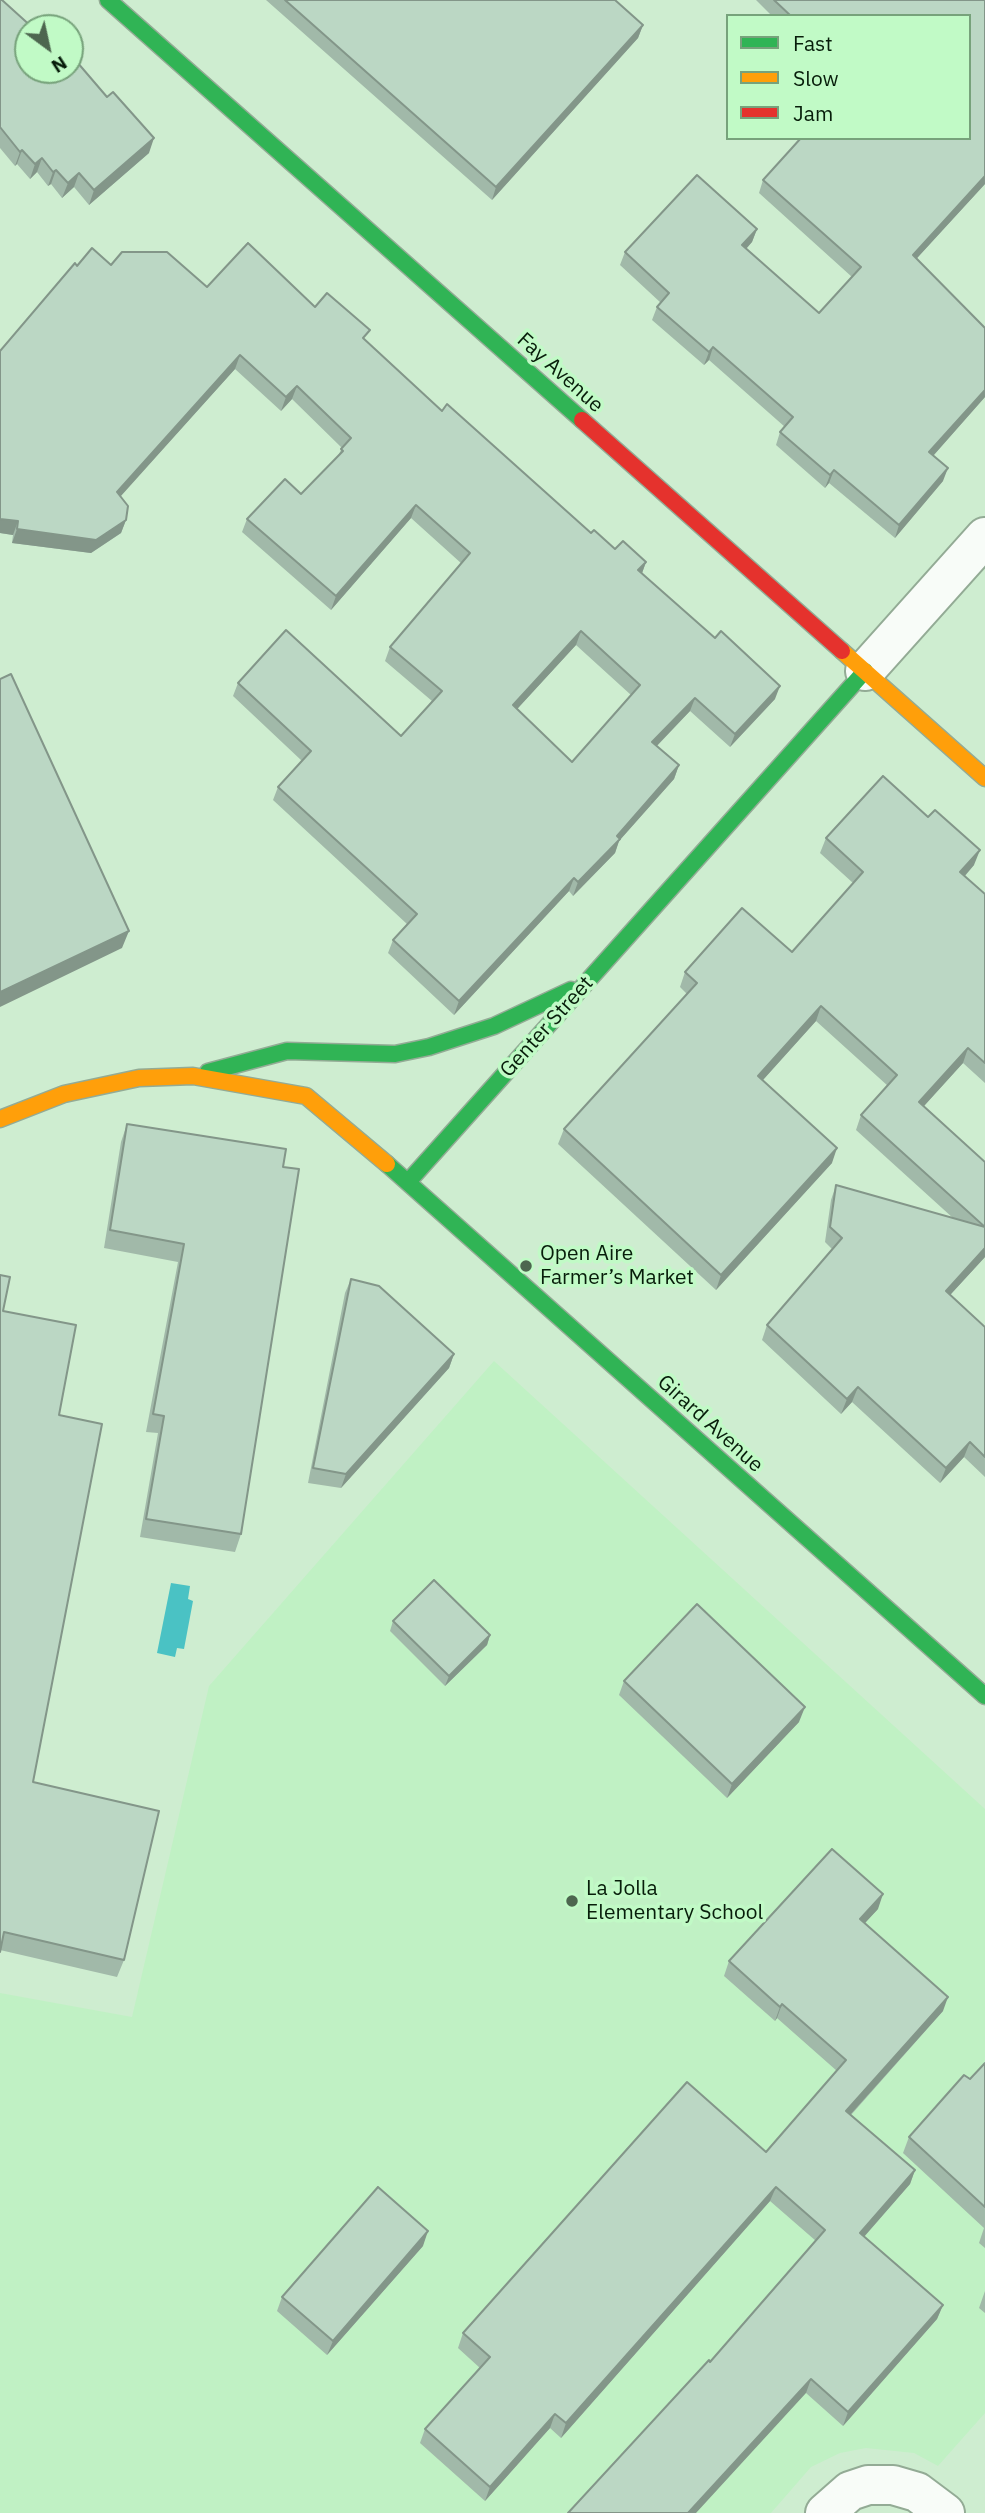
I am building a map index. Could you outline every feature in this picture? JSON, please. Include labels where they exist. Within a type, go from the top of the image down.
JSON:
[{"type":"street","name":"Fay Avenue","points":[[118,3],[985,778]]},
{"type":"street","name":"Genter Street","points":[[408,1182],[985,537]]},
{"type":"street","points":[[193,1076],[287,1051],[394,1054],[429,1046],[494,1026],[586,984]]},
{"type":"street","points":[[0,1119],[64,1094],[139,1078],[193,1076],[306,1096],[408,1182]]},
{"type":"street","name":"Girard Avenue","points":[[408,1182],[985,1696]]},
{"type":"street","points":[[825,2513],[850,2491],[868,2485],[893,2484],[917,2492],[943,2511]]},
{"type":"shaded area","name":"La Jolla Elementary School","points":[[494,1361],[985,1809],[985,2413],[938,2466],[914,2453],[866,2448],[840,2453],[811,2467],[771,2513],[0,2513],[0,1993],[132,2017],[209,1686]]},
{"type":"water","points":[[171,1583],[190,1586],[188,1599],[193,1601],[184,1649],[177,1648],[175,1657],[157,1653]]},
{"type":"building","points":[[2,0],[18,14],[14,14],[14,84],[84,84],[84,70],[107,97],[113,92],[154,138],[94,190],[79,173],[68,183],[56,170],[53,172],[42,158],[35,164],[22,150],[20,152],[0,127]]},
{"type":"building","points":[[285,0],[615,0],[643,25],[496,187]]},
{"type":"building","points":[[774,0],[985,0],[985,176],[913,255],[985,328],[985,390],[929,452],[948,468],[899,525],[834,470],[830,475],[780,432],[793,417],[713,347],[709,352],[657,307],[669,293],[625,252],[697,175],[757,229],[742,245],[819,313],[861,267],[763,180],[799,140],[971,140],[971,14],[789,14]]},
{"type":"building","points":[[248,243],[315,307],[327,293],[370,330],[363,338],[442,411],[447,404],[591,533],[594,530],[615,549],[623,541],[646,562],[638,570],[715,638],[721,631],[780,686],[735,734],[695,698],[652,742],[679,765],[617,836],[620,839],[578,882],[574,878],[459,1001],[393,940],[417,914],[278,787],[311,751],[238,683],[286,630],[401,736],[442,691],[390,647],[470,553],[416,505],[336,596],[247,519],[285,479],[301,494],[343,451],[341,449],[351,438],[297,386],[286,397],[240,355],[117,492],[128,506],[126,520],[96,540],[17,529],[18,521],[0,519],[0,351],[75,263],[77,266],[92,248],[111,265],[122,252],[167,252],[207,287]],"holes":[[[581,631],[640,685],[572,762],[513,705]]]},
{"type":"building","points":[[11,674],[129,931],[0,992],[0,679]]},
{"type":"building","points":[[883,776],[928,817],[935,810],[980,850],[960,872],[985,894],[985,1063],[968,1048],[919,1102],[985,1162],[985,1227],[861,1115],[897,1075],[821,1006],[758,1076],[837,1148],[721,1275],[564,1129],[697,983],[685,972],[742,908],[792,952],[863,872],[826,838]]},
{"type":"building","points":[[127,1124],[286,1149],[283,1167],[299,1169],[241,1534],[146,1519],[164,1416],[153,1414],[184,1244],[110,1230]]},
{"type":"building","points":[[836,1185],[985,1227],[985,1248],[946,1291],[985,1327],[985,1457],[970,1442],[946,1468],[858,1387],[847,1399],[767,1325],[842,1238],[830,1227]]},
{"type":"building","points":[[0,1275],[10,1277],[3,1311],[76,1325],[59,1415],[102,1424],[33,1782],[159,1811],[124,1960],[4,1932],[0,1952]]},
{"type":"building","points":[[351,1279],[379,1286],[454,1354],[346,1474],[313,1468]]},
{"type":"building","points":[[434,1580],[490,1635],[449,1676],[393,1621]]},
{"type":"building","points":[[697,1604],[805,1707],[732,1784],[624,1681]]},
{"type":"building","points":[[832,1849],[883,1894],[860,1919],[948,1997],[846,2111],[915,2170],[860,2233],[943,2305],[848,2412],[811,2379],[688,2513],[568,2513],[709,2360],[710,2362],[825,2230],[776,2187],[566,2423],[555,2414],[490,2487],[425,2429],[490,2357],[463,2333],[687,2082],[766,2152],[846,2060],[782,2004],[780,2007],[729,1961]]},
{"type":"building","points":[[985,2063],[985,2207],[909,2137],[964,2075],[970,2079]]},
{"type":"building","points":[[378,2187],[428,2231],[333,2341],[282,2297]]},
{"type":"traffic: fast","points":[[108,0],[582,420]]},
{"type":"traffic: fast","points":[[408,1182],[865,671]]},
{"type":"traffic: fast","points":[[208,1072],[287,1051],[395,1054],[429,1047],[494,1026],[571,990]]},
{"type":"traffic: fast","points":[[387,1164],[985,1696]]},
{"type":"traffic: slow","points":[[842,651],[985,778]]},
{"type":"traffic: slow","points":[[0,1119],[64,1094],[139,1078],[193,1076],[306,1096],[387,1164]]},
{"type":"traffic: jam","points":[[582,420],[842,651]]},
{"type":"place","name":"Open Aire Farmer’s Market","points":[[526,1266]]},
{"type":"place","name":"La Jolla Elementary School","points":[[572,1901]]}]
